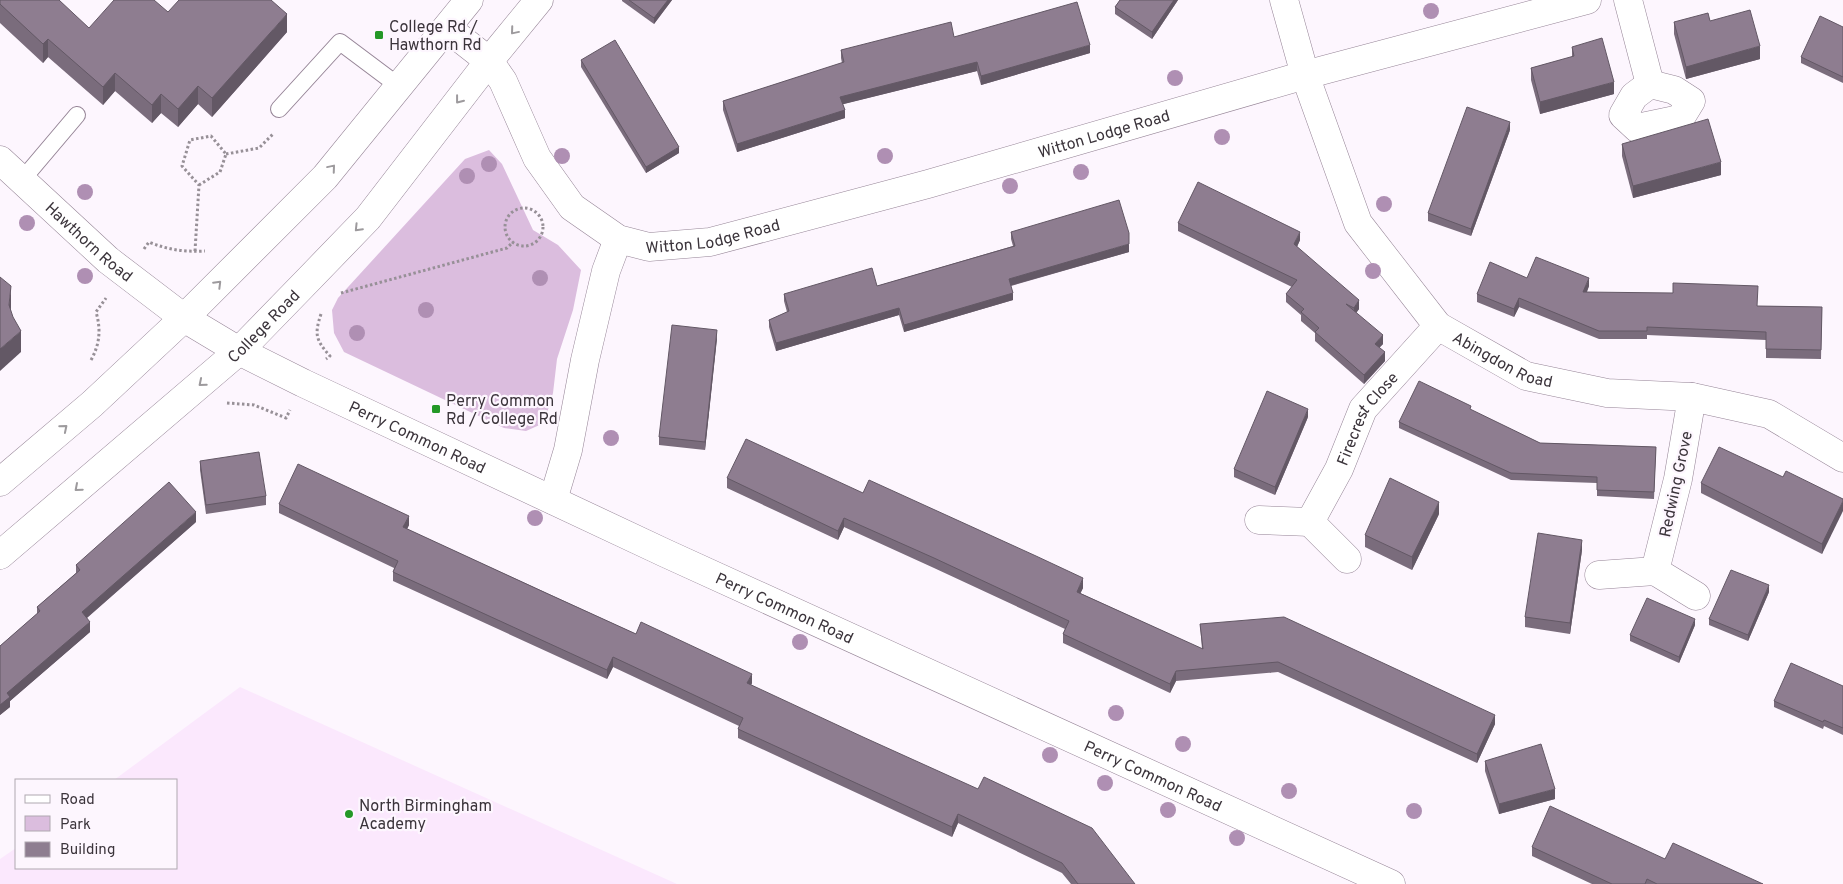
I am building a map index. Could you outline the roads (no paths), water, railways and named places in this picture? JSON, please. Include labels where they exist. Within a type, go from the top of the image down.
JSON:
[{"type":"street","points":[[0,482],[92,404],[184,318],[325,177],[469,0]]},
{"type":"street","name":"Abingdon Road","points":[[1284,0],[1305,75],[1358,223],[1438,326],[1526,376],[1607,393],[1692,397],[1769,414],[1843,458]]},
{"type":"street","name":"Witton Lodge Road","points":[[618,239],[649,247],[710,242],[928,184],[1305,75],[1587,0]]},
{"type":"street","points":[[1628,0],[1650,84]]},
{"type":"street","name":"College Road","points":[[0,555],[239,351],[368,218],[535,2]]},
{"type":"street","points":[[447,28],[489,61],[503,81],[537,158],[572,208],[618,239],[606,271],[585,360],[568,450],[553,500]]},
{"type":"street","name":"Hawthorn Road","points":[[0,160],[108,260],[184,318]]},
{"type":"street","name":"Perry Common Road","points":[[184,318],[239,351],[309,386],[553,500],[1391,884]]},
{"type":"street","name":"Firecrest Close","points":[[1310,522],[1339,469],[1363,409],[1438,326]]},
{"type":"street","name":"Redwing Grove","points":[[1655,571],[1678,479],[1692,397]]},
{"type":"street","points":[[1259,520],[1310,522],[1347,559]]},
{"type":"street","points":[[1599,575],[1655,571],[1696,596]]},
{"type":"lane","points":[[279,109],[340,42],[400,87]]},
{"type":"lane","points":[[22,180],[77,115]]},
{"type":"place","name":"College Rd / Hawthorn Rd","points":[[379,35]]},
{"type":"place","name":"Perry Common Rd / College Rd","points":[[436,409]]},
{"type":"place","name":"North Birmingham Academy","points":[[349,814]]}]
